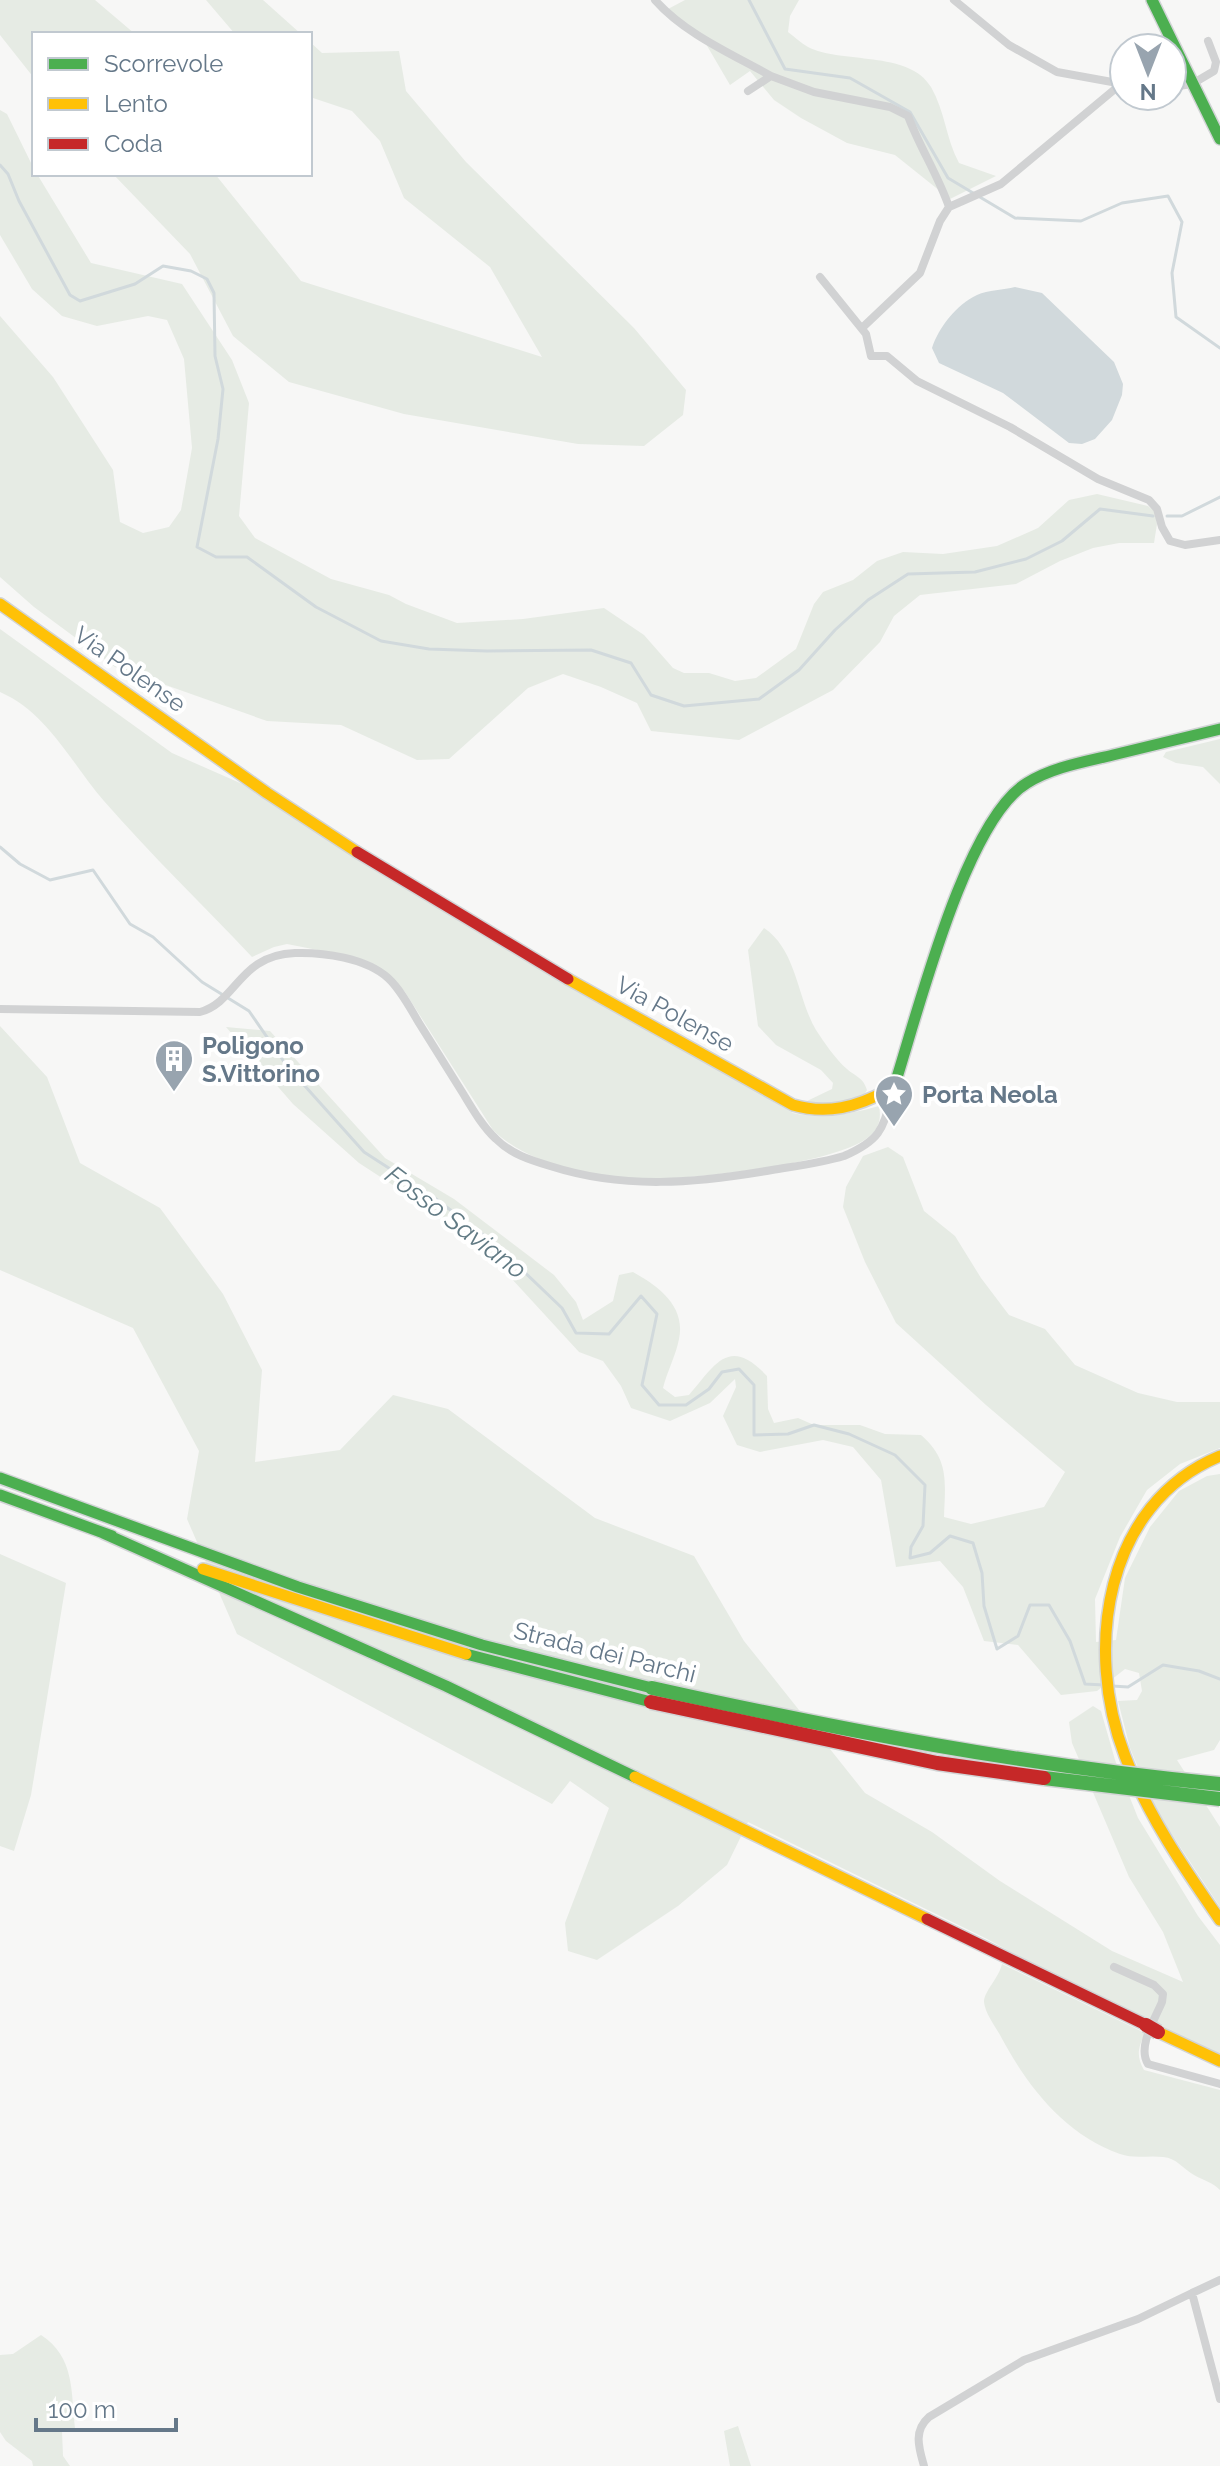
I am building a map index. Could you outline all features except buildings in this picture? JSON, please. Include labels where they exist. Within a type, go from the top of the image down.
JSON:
[{"type":"main road","points":[[1152,0],[1220,139]]},
{"type":"main road","name":"Via Polense","points":[[0,604],[260,788],[385,870],[618,1008],[793,1105],[808,1110],[838,1109],[866,1102],[894,1087]]},
{"type":"main road","points":[[894,1087],[956,895],[980,840],[1007,801],[1025,784],[1060,768],[1220,729]]},
{"type":"main road","points":[[1220,1456],[1174,1480],[1142,1515],[1116,1575],[1106,1640],[1106,1677],[1113,1719],[1128,1768],[1149,1813],[1220,1920]]},
{"type":"main road","name":"Strada dei Parchi","points":[[0,1478],[327,1597],[651,1695],[937,1763],[1220,1799]]},
{"type":"main road","name":"Strada dei Parchi","points":[[0,1495],[254,1587],[529,1672],[913,1743],[1139,1776],[1220,1784]]},
{"type":"main road","points":[[103,1533],[458,1691],[1220,2061]]},
{"type":"street","points":[[655,0],[667,14],[771,76],[814,92],[878,104],[908,116],[918,142],[937,174],[949,207]]},
{"type":"street","points":[[954,0],[1009,45],[1057,72],[1108,81]]},
{"type":"street","points":[[1188,85],[1214,71],[1216,62],[1208,41]]},
{"type":"street","points":[[748,91],[771,76]]},
{"type":"street","points":[[862,328],[920,273],[940,221],[949,207],[1001,184],[1108,96]]},
{"type":"street","points":[[820,277],[866,334],[871,356],[887,356],[917,381],[1017,431],[1098,479],[1153,503],[1170,541],[1185,545],[1220,540]]},
{"type":"street","points":[[0,1009],[200,1012],[211,1008],[260,962],[291,953],[329,956],[377,971],[390,980],[402,994],[473,1110],[496,1139],[525,1158],[605,1180],[663,1184],[704,1181],[836,1158],[861,1148],[878,1135],[894,1087]]},
{"type":"street","points":[[1114,1967],[1154,1985],[1163,1994],[1145,2049],[1148,2064],[1220,2084]]},
{"type":"street","points":[[924,2466],[918,2434],[921,2424],[929,2417],[1024,2360],[1130,2322],[1220,2280]]},
{"type":"street","points":[[1192,2293],[1220,2399]]},
{"type":"shaded area","points":[[0,0],[95,0],[133,32],[32,32],[32,75],[0,35]]},
{"type":"shaded area","points":[[206,0],[263,0],[299,32],[233,32]]},
{"type":"shaded area","points":[[685,0],[799,0],[790,16],[788,32],[808,47],[822,52],[891,63],[921,75],[936,96],[959,163],[996,176],[950,199],[895,155],[847,143],[801,118],[774,100],[750,71],[730,85],[706,44],[668,9]]},
{"type":"shaded area","points":[[312,44],[322,53],[399,51],[406,91],[466,162],[634,328],[686,390],[683,415],[644,446],[578,444],[404,414],[289,382],[233,336],[190,254],[115,176],[217,176],[301,281],[542,357],[490,267],[404,198],[380,141],[352,111],[312,98]]},
{"type":"shaded area","points":[[0,110],[7,114],[32,165],[32,176],[38,176],[91,263],[182,284],[232,360],[249,403],[239,516],[255,538],[331,579],[389,595],[457,623],[523,619],[604,608],[644,635],[673,668],[684,673],[709,673],[735,681],[756,678],[796,649],[814,604],[823,592],[853,580],[877,561],[903,552],[943,554],[997,546],[1038,528],[1069,500],[1097,494],[1148,506],[1155,512],[1154,543],[1119,543],[1093,548],[1016,584],[920,595],[894,616],[880,642],[833,690],[739,740],[651,731],[637,703],[563,674],[528,688],[449,759],[417,760],[341,725],[267,721],[115,667],[34,607],[0,577],[0,316],[53,377],[113,470],[120,522],[143,533],[169,527],[181,510],[192,448],[184,359],[167,320],[148,316],[97,326],[62,316],[32,289],[0,235]]},
{"type":"shaded area","points":[[1015,287],[1042,293],[1114,362],[1123,384],[1122,395],[1112,420],[1095,439],[1082,444],[1069,443],[1003,393],[939,363],[932,348],[939,332],[955,311],[977,295]]},
{"type":"shaded area","points":[[0,629],[172,753],[258,791],[616,1011],[793,1113],[836,1115],[879,1106],[877,1128],[855,1145],[829,1154],[759,1169],[687,1177],[635,1179],[597,1175],[559,1166],[523,1152],[493,1130],[405,992],[385,971],[348,956],[287,944],[252,957],[122,821],[45,726],[17,701],[0,692]]},
{"type":"shaded area","points":[[1220,739],[1220,784],[1203,767],[1176,763],[1163,757],[1166,752]]},
{"type":"shaded area","points":[[764,928],[775,937],[790,962],[816,1030],[830,1051],[865,1086],[867,1090],[861,1100],[822,1108],[807,1107],[807,1101],[832,1089],[833,1083],[821,1070],[776,1045],[758,1026],[748,950]]},
{"type":"shaded area","points":[[0,1026],[47,1077],[80,1163],[160,1208],[223,1294],[262,1370],[255,1462],[340,1450],[393,1395],[448,1409],[595,1518],[694,1556],[744,1641],[865,1793],[932,1832],[1000,1881],[1112,1951],[1183,1982],[1163,1932],[1129,1877],[1072,1743],[1069,1722],[1093,1706],[1101,1711],[1115,1760],[1138,1818],[1198,1916],[1220,1945],[1220,2056],[1097,1998],[987,1939],[748,1822],[727,1865],[678,1906],[597,1960],[568,1951],[565,1923],[609,1808],[570,1781],[552,1804],[237,1634],[187,1519],[199,1451],[133,1328],[0,1270]]},
{"type":"shaded area","points":[[226,1027],[270,1031],[385,1158],[454,1199],[554,1275],[576,1302],[583,1320],[613,1301],[619,1275],[633,1272],[652,1284],[668,1298],[678,1317],[678,1345],[663,1388],[675,1397],[689,1395],[724,1359],[742,1357],[767,1376],[768,1409],[774,1423],[798,1418],[814,1425],[860,1425],[885,1434],[921,1435],[937,1454],[944,1473],[944,1517],[971,1524],[1044,1507],[1065,1472],[896,1323],[865,1262],[843,1207],[846,1187],[863,1156],[888,1147],[903,1157],[924,1211],[955,1236],[1009,1315],[1045,1329],[1075,1365],[1138,1393],[1177,1402],[1220,1402],[1220,1448],[1180,1464],[1147,1490],[1120,1537],[1095,1599],[1096,1642],[1116,1640],[1125,1578],[1150,1527],[1179,1491],[1207,1476],[1220,1474],[1220,1740],[1214,1750],[1177,1760],[1220,1827],[1220,1907],[1155,1809],[1130,1748],[1118,1701],[1137,1700],[1142,1691],[1139,1673],[1125,1669],[1097,1691],[1061,1695],[1018,1645],[984,1641],[963,1587],[940,1561],[896,1567],[881,1480],[853,1447],[823,1440],[760,1452],[737,1445],[723,1416],[736,1387],[735,1379],[710,1403],[670,1421],[631,1408],[621,1386],[603,1361],[579,1352],[482,1243],[359,1163],[293,1104]]},
{"type":"shaded area","points":[[0,1554],[66,1583],[31,1795],[14,1851],[0,1846]]},
{"type":"shaded area","points":[[1002,1964],[1145,2033],[1139,2052],[1144,2070],[1220,2090],[1220,2190],[1172,2159],[1125,2155],[1100,2145],[1081,2134],[1049,2106],[1022,2072],[985,2006],[986,1993]]},
{"type":"shaded area","points":[[41,2335],[60,2354],[69,2376],[75,2428],[62,2431],[63,2456],[70,2466],[33,2466],[32,2461],[6,2441],[0,2432],[0,2355],[13,2354]]},
{"type":"shaded area","points":[[738,2426],[751,2466],[730,2466],[724,2431]]},
{"type":"waterway","points":[[749,0],[785,69],[850,78],[910,112],[948,178],[1015,218],[1081,221],[1122,203],[1168,196],[1182,222],[1172,273],[1176,317],[1220,348]]},
{"type":"waterway","points":[[0,165],[8,174],[19,201],[70,295],[80,301],[135,284],[163,266],[191,271],[207,279],[214,293],[215,356],[223,389],[218,439],[197,547],[216,557],[247,557],[316,607],[381,641],[429,649],[591,650],[631,663],[651,695],[684,706],[759,699],[799,670],[835,630],[868,600],[908,574],[975,572],[1026,559],[1062,541],[1100,509],[1153,516]]},
{"type":"waterway","points":[[1167,516],[1182,516],[1220,497]]},
{"type":"waterway","name":"Fosso Saviano","points":[[0,847],[20,864],[50,880],[93,870],[130,924],[153,937],[202,982],[249,1011],[287,1066],[364,1152],[432,1196],[494,1243],[562,1308],[576,1333],[609,1334],[641,1296],[657,1314],[642,1385],[659,1405],[686,1405],[709,1389],[722,1372],[739,1369],[754,1385],[754,1435],[788,1434],[814,1425],[849,1434],[895,1455],[925,1485],[923,1526],[911,1547],[910,1558],[930,1553],[950,1536],[973,1543],[982,1573],[984,1606],[997,1649],[1018,1636],[1030,1605],[1049,1605],[1070,1641],[1085,1684],[1104,1685]]},
{"type":"waterway","name":"Fosso Saviano","points":[[1112,1686],[1128,1687],[1163,1665],[1199,1671],[1220,1679]]},
{"type":"traffic: fast","points":[[1152,0],[1220,139]]},
{"type":"traffic: fast","points":[[888,1090],[894,1087],[930,969],[964,877],[983,836],[1004,804],[1027,783],[1058,769],[1220,729]]},
{"type":"traffic: fast","points":[[0,1478],[298,1587],[482,1645],[652,1688]]},
{"type":"traffic: fast","points":[[0,1495],[112,1536]]},
{"type":"traffic: fast","points":[[103,1533],[446,1686],[635,1777]]},
{"type":"traffic: fast","points":[[466,1654],[651,1702]]},
{"type":"traffic: fast","points":[[652,1688],[934,1745],[1077,1767],[1220,1784]]},
{"type":"traffic: fast","points":[[1044,1778],[1220,1799]]},
{"type":"traffic: slow","points":[[0,604],[267,793],[357,852]]},
{"type":"traffic: slow","points":[[568,979],[793,1105],[818,1109],[842,1108],[888,1090]]},
{"type":"traffic: slow","points":[[1220,1456],[1181,1478],[1150,1508],[1128,1544],[1114,1584],[1106,1627],[1106,1671],[1113,1715],[1125,1756],[1144,1800],[1220,1920]]},
{"type":"traffic: slow","points":[[203,1569],[466,1654]]},
{"type":"traffic: slow","points":[[635,1777],[927,1919]]},
{"type":"traffic: slow","points":[[1158,2032],[1220,2061]]},
{"type":"traffic: jam","points":[[357,852],[568,979]]},
{"type":"traffic: jam","points":[[651,1702],[937,1763],[1044,1778]]},
{"type":"traffic: jam","points":[[927,1919],[1146,2025]]},
{"type":"traffic: jam","points":[[1146,2025],[1158,2032]]},
{"type":"place","name":"Poligono S.Vittorino","points":[[174,1093]]},
{"type":"place","name":"Porta Neola","points":[[894,1128]]}]
